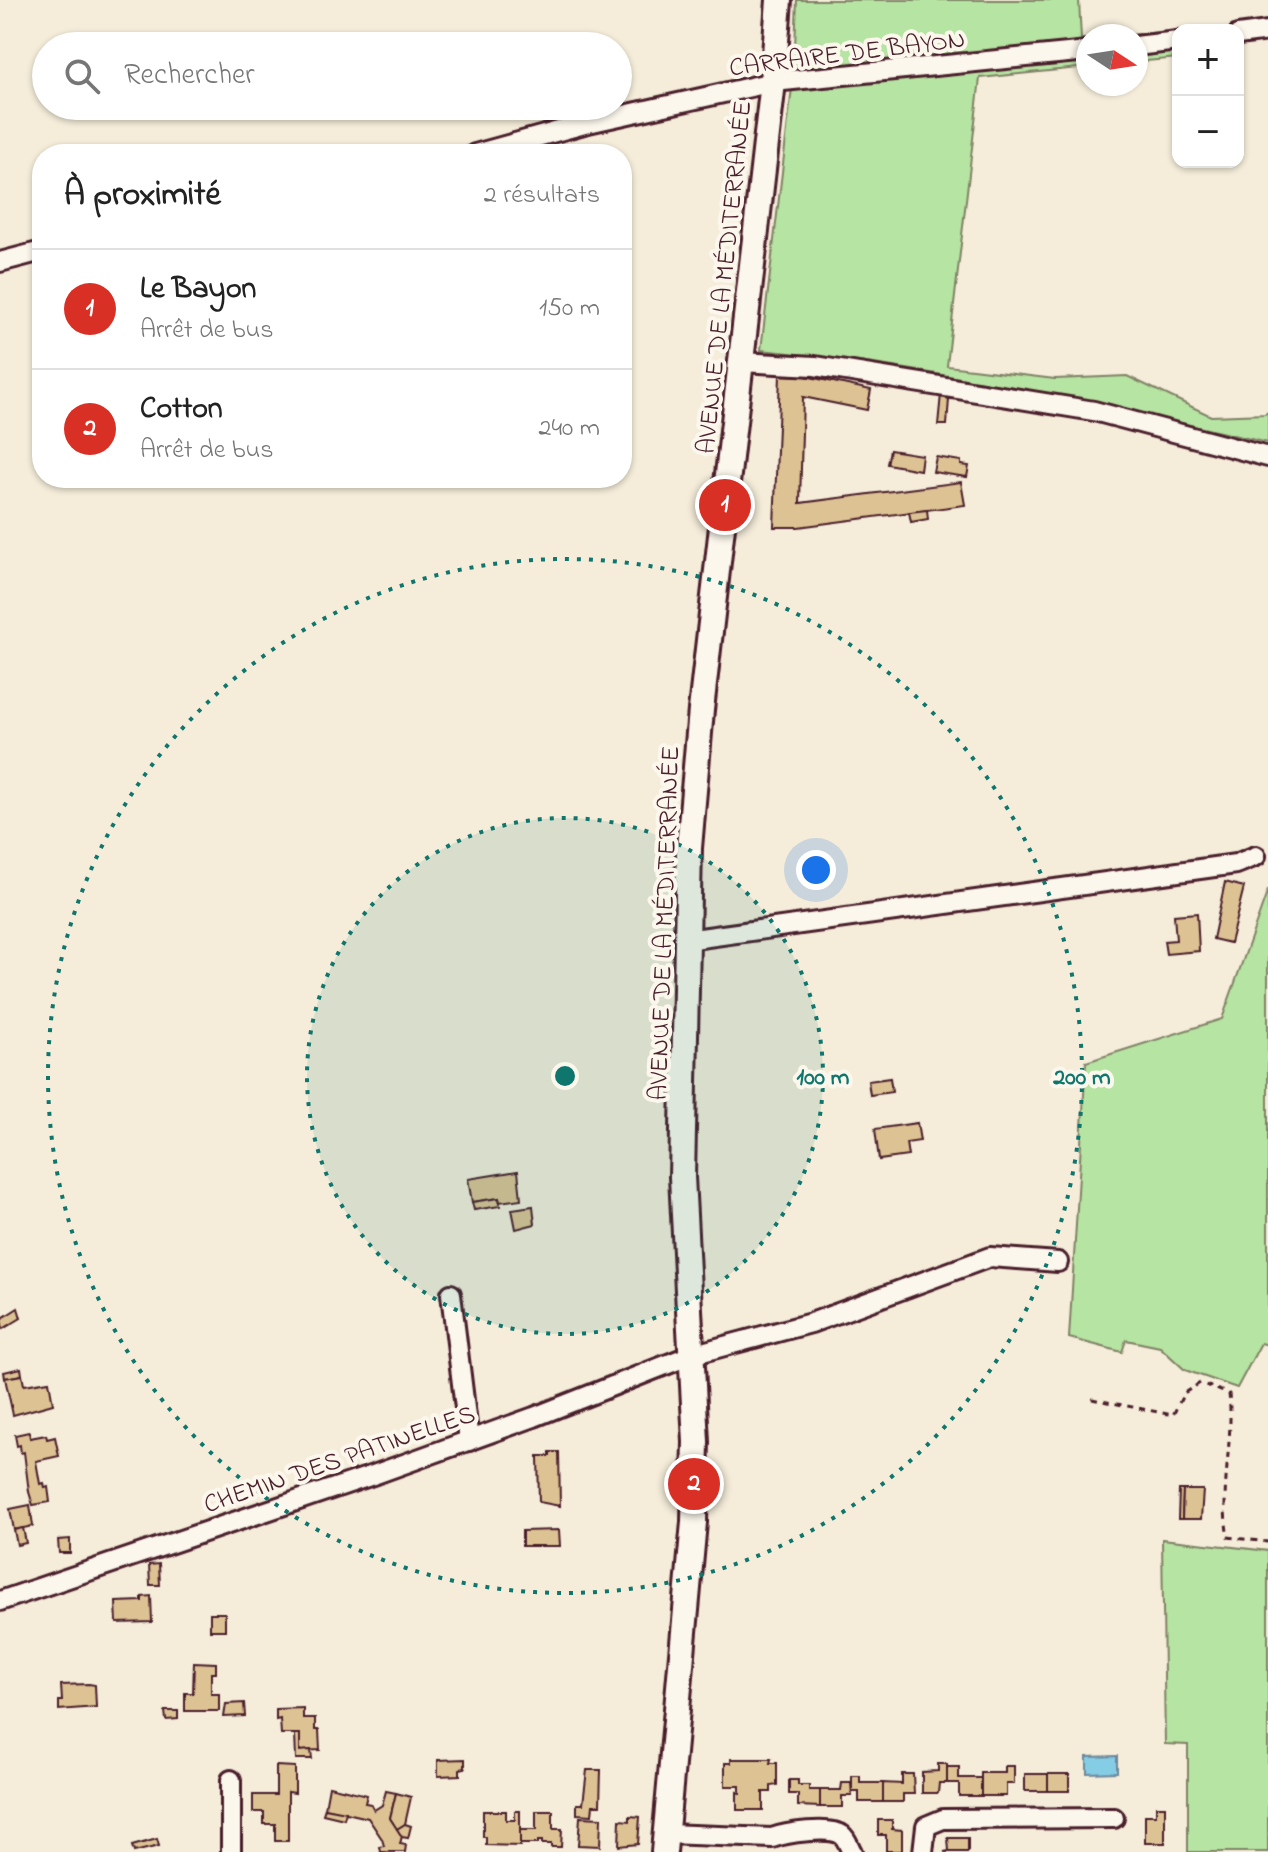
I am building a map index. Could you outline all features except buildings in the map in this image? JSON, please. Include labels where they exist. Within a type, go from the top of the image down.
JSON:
[{"type":"main road","name":"AVENUE DE LA MÉDITERRANÉE","points":[[665,1843],[694,1522],[696,1442],[682,1177],[689,848],[701,710],[773,82],[779,0]]},
{"type":"street","points":[[1244,34],[1268,31]]},
{"type":"street","points":[[1148,45],[1172,42]]},
{"type":"street","name":"CARRAIRE DE BAYON","points":[[632,113],[773,82],[1076,52]]},
{"type":"street","name":"CARRAIRE DE BAYON","points":[[511,144],[602,120]]},
{"type":"street","points":[[0,262],[32,254]]},
{"type":"street","points":[[741,362],[815,366],[1094,411],[1268,457]]},
{"type":"street","points":[[686,940],[1236,864],[1256,856]]},
{"type":"street","name":"CHEMIN DES PATINELLES","points":[[0,1601],[469,1441],[691,1355],[811,1323],[990,1257],[1058,1262]]},
{"type":"street","points":[[451,1294],[469,1441]]},
{"type":"street","points":[[231,1780],[231,1852]]},
{"type":"street","points":[[923,1852],[926,1826],[943,1819],[1114,1818]]},
{"type":"street","points":[[665,1843],[833,1832],[842,1835],[852,1852]]},
{"type":"path","points":[[1092,1399],[1173,1415],[1184,1393],[1200,1383],[1229,1394],[1231,1418],[1224,1514],[1228,1537],[1268,1542]]},
{"type":"green space","points":[[797,0],[1079,0],[1076,68],[980,78],[947,366],[1055,379],[1127,376],[1211,416],[1268,412],[1268,443],[1079,401],[952,377],[761,350],[794,71]]},
{"type":"green space","points":[[1172,31],[1172,59],[1148,61],[1148,33]]},
{"type":"green space","points":[[1268,890],[1268,1345],[1261,1343],[1237,1388],[1185,1370],[1160,1347],[1126,1340],[1122,1352],[1069,1338],[1086,1062],[1222,1019]]},
{"type":"green space","points":[[1162,1539],[1268,1551],[1268,1852],[1188,1852],[1188,1745],[1165,1744]]},
{"type":"water","points":[[1117,1756],[1117,1772],[1087,1773],[1087,1757]]},
{"type":"place","name":"Le Bayon","points":[[725,505]]},
{"type":"place","name":"Cotton","points":[[694,1484]]}]
